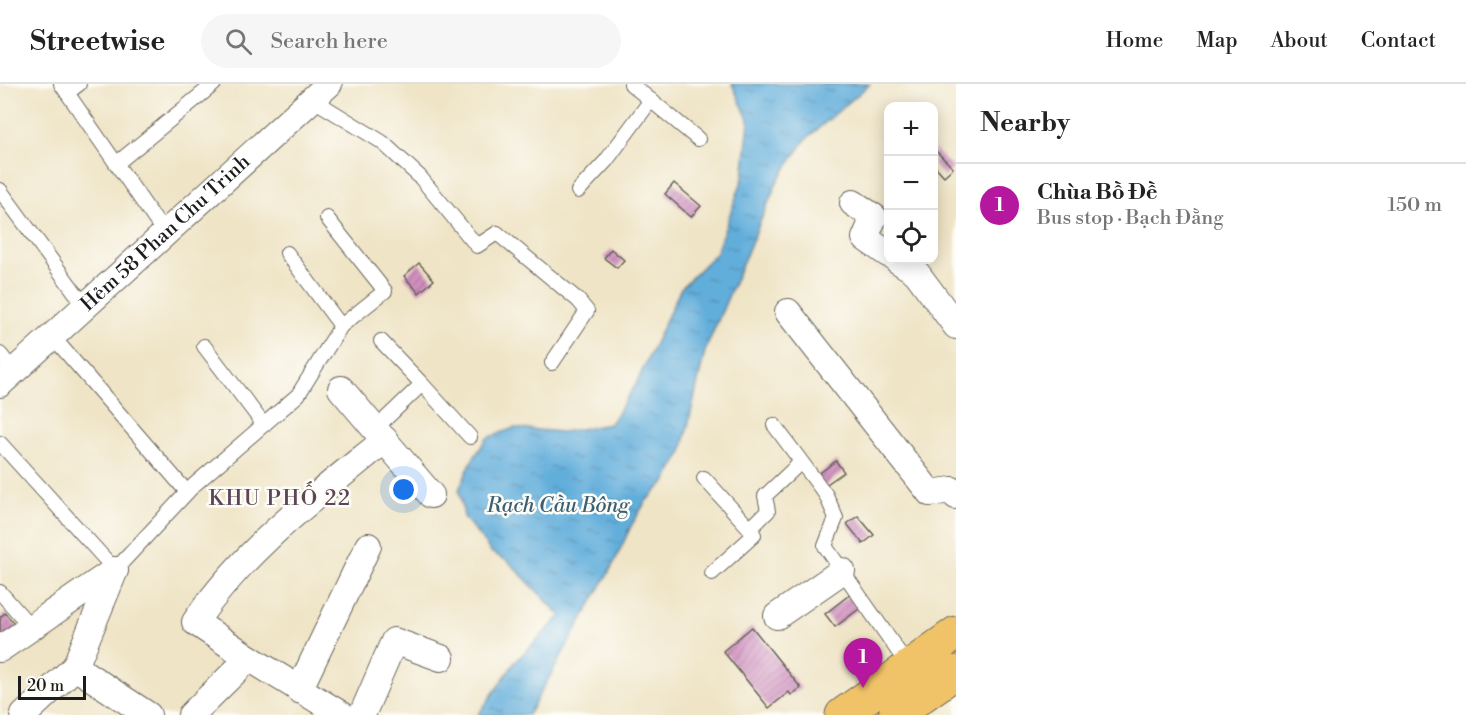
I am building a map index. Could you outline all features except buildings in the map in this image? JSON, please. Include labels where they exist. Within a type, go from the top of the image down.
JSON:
[{"type":"main road","points":[[842,715],[956,633]]},
{"type":"main road","points":[[896,715],[956,672]]},
{"type":"street","name":"Hẻm 58 Phan Chu Trinh","points":[[5,369],[53,337],[321,92]]},
{"type":"street","points":[[853,203],[874,217],[866,238],[884,251]]},
{"type":"street","points":[[903,264],[916,272],[956,326]]},
{"type":"street","points":[[788,312],[930,493],[952,490],[956,496]]},
{"type":"street","points":[[341,389],[431,495]]},
{"type":"street","points":[[342,715],[299,690],[195,622],[219,587],[282,524],[380,434]]},
{"type":"street","points":[[299,690],[368,546]]},
{"type":"street","points":[[0,649],[30,626],[115,570]]},
{"type":"street","points":[[24,715],[75,667],[115,570]]},
{"type":"street","points":[[777,616],[842,572]]},
{"type":"street","points":[[362,715],[394,641],[441,658]]},
{"type":"street","points":[[191,715],[249,658]]},
{"type":"street","points":[[75,667],[147,715]]},
{"type":"lane","points":[[79,84],[64,89],[165,234]]},
{"type":"lane","points":[[116,165],[214,84]]},
{"type":"lane","points":[[631,84],[698,139]]},
{"type":"lane","points":[[321,92],[382,142],[420,177],[477,246],[497,233],[578,300],[587,311],[552,363]]},
{"type":"lane","points":[[578,191],[606,162],[651,100]]},
{"type":"lane","points":[[0,190],[85,306]]},
{"type":"lane","points":[[0,443],[115,570],[187,492],[298,395],[341,326],[385,291],[327,218]]},
{"type":"lane","points":[[287,253],[341,326]]},
{"type":"lane","points":[[53,337],[187,492]]},
{"type":"lane","points":[[381,340],[470,437]]},
{"type":"lane","points":[[204,346],[264,425]]},
{"type":"lane","points":[[380,434],[422,384]]},
{"type":"lane","points":[[774,425],[826,495],[836,518],[825,546],[909,667]]},
{"type":"lane","points":[[750,529],[768,511],[765,496],[801,462]]},
{"type":"lane","points":[[704,478],[754,535],[712,573]]},
{"type":"lane","points":[[0,592],[30,626]]},
{"type":"water","name":"Rạch Cầu Bông","points":[[732,84],[870,84],[806,139],[778,180],[705,351],[682,452],[666,481],[646,501],[631,526],[614,563],[528,715],[478,715],[515,662],[561,616],[508,561],[492,553],[464,517],[459,490],[471,462],[487,438],[514,428],[562,432],[610,424],[636,384],[681,288],[716,253],[743,178],[749,121]]},
{"type":"place","name":"Chùa Bồ Đề","points":[[863,688]]},
{"type":"district","name":"KHU PHỐ 22","points":[[280,499]]}]
